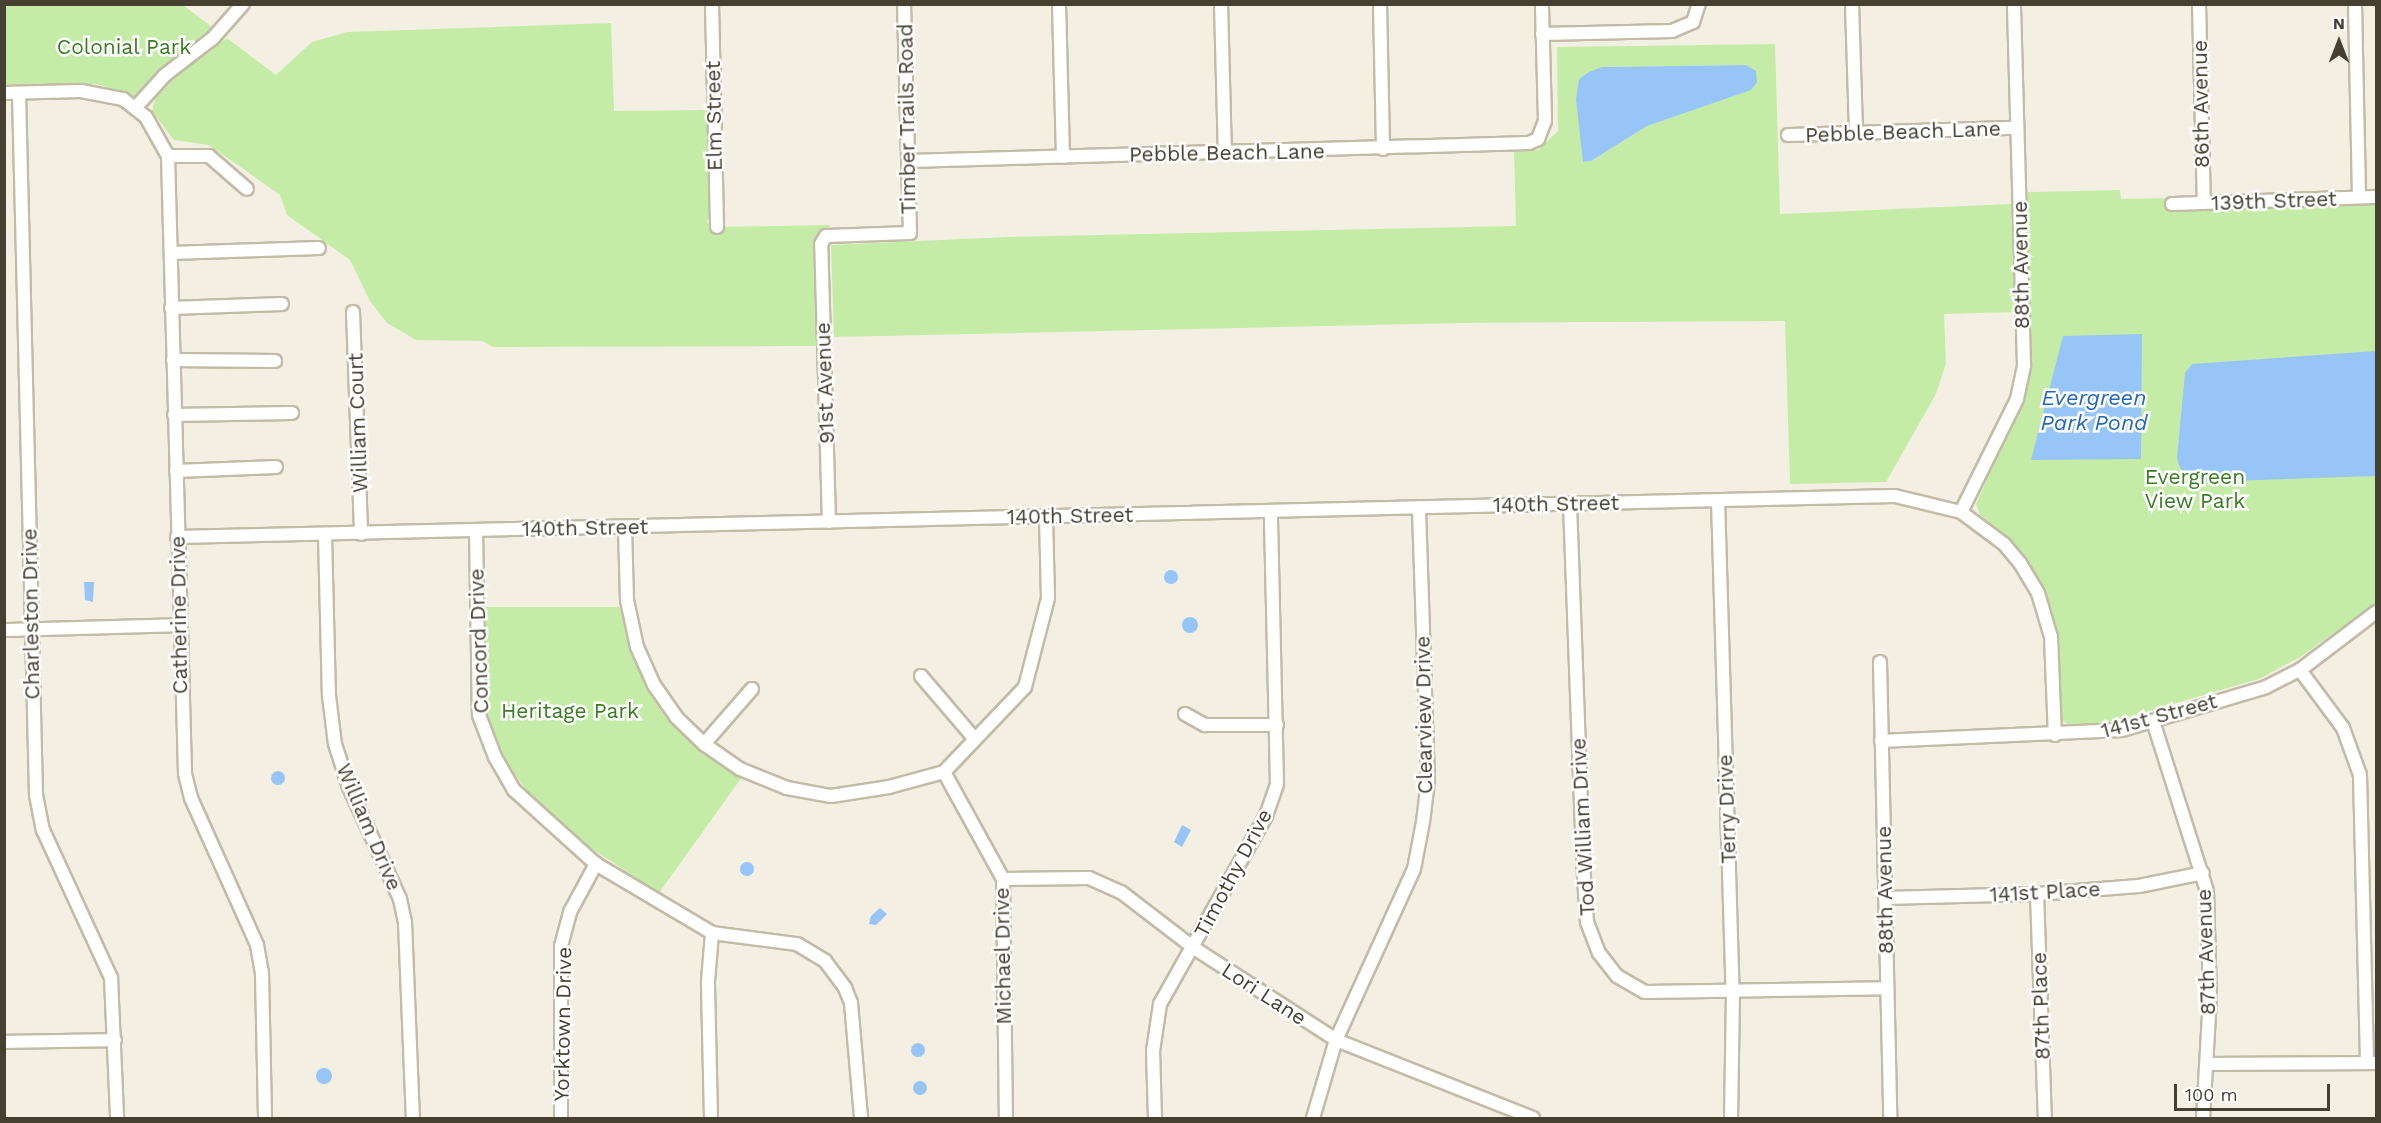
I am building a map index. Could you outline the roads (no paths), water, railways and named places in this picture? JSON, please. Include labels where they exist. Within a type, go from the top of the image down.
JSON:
[{"type":"street","points":[[136,107],[165,75],[213,38],[243,4]]},
{"type":"street","name":"Elm Street","points":[[712,4],[717,227]]},
{"type":"street","name":"Timber Trails Road","points":[[821,244],[826,236],[910,233],[904,4]]},
{"type":"street","points":[[1059,4],[1063,156]]},
{"type":"street","points":[[1221,4],[1225,153]]},
{"type":"street","points":[[1380,4],[1383,149]]},
{"type":"street","points":[[1542,4],[1542,34],[1672,31],[1693,22],[1699,4]]},
{"type":"street","points":[[1852,4],[1856,133]]},
{"type":"street","name":"88th Avenue","points":[[1961,512],[2018,399],[2024,364],[2014,4]]},
{"type":"street","name":"86th Avenue","points":[[2199,4],[2204,203]]},
{"type":"street","points":[[2355,4],[2359,197]]},
{"type":"street","name":"Pebble Beach Lane","points":[[909,160],[1517,146],[1529,143],[1541,134],[1545,110],[1542,34]]},
{"type":"street","points":[[4,93],[103,93],[136,107],[168,156],[209,156],[247,189]]},
{"type":"street","name":"Charleston Drive","points":[[19,93],[36,795],[43,830],[111,978],[117,1119]]},
{"type":"street","name":"Pebble Beach Lane","points":[[1788,135],[2017,128]]},
{"type":"street","name":"Catherine Drive","points":[[168,156],[179,625],[187,787],[256,945],[262,973],[265,1119]]},
{"type":"street","name":"139th Street","points":[[2172,204],[2376,197]]},
{"type":"street","name":"91st Avenue","points":[[821,244],[829,522]]},
{"type":"street","points":[[171,253],[319,248]]},
{"type":"street","points":[[171,308],[282,304]]},
{"type":"street","name":"William Court","points":[[353,312],[362,534]]},
{"type":"street","points":[[173,360],[275,361]]},
{"type":"street","points":[[174,415],[292,413]]},
{"type":"street","points":[[176,471],[276,467]]},
{"type":"street","name":"140th Street","points":[[177,537],[1895,496],[1961,512]]},
{"type":"street","name":"Terry Drive","points":[[1718,500],[1733,993],[1731,1119]]},
{"type":"street","name":"Tod William Drive","points":[[1570,504],[1587,922],[1599,953],[1617,976],[1645,992],[1733,993],[1887,988]]},
{"type":"street","name":"Clearview Drive","points":[[1313,1119],[1336,1040],[1414,868],[1423,822],[1428,781],[1419,507]]},
{"type":"street","name":"Timothy Drive","points":[[1155,1119],[1153,1051],[1160,1004],[1194,948],[1266,816],[1277,784],[1271,511]]},
{"type":"street","points":[[1961,512],[2004,544],[2038,593],[2051,637],[2055,735]]},
{"type":"street","points":[[625,528],[627,600],[637,647],[660,693],[676,717],[704,744],[740,769],[787,788],[831,796],[889,787],[944,772],[1025,687],[1045,620],[1046,517]]},
{"type":"street","name":"Concord Drive","points":[[476,530],[479,715],[495,757],[514,790],[596,864],[712,933],[797,944],[818,956],[835,973],[851,1003],[861,1119]]},
{"type":"street","name":"William Drive","points":[[325,535],[329,696],[335,744],[349,787],[400,899],[405,922],[413,1119]]},
{"type":"street","name":"141st Street","points":[[1881,741],[2113,732],[2266,687],[2300,670],[2376,612]]},
{"type":"street","points":[[4,630],[179,625]]},
{"type":"street","name":"88th Avenue","points":[[1880,662],[1890,1119]]},
{"type":"street","points":[[2207,1064],[2372,1063],[2360,775],[2343,728],[2300,670]]},
{"type":"street","points":[[921,676],[974,738]]},
{"type":"street","points":[[704,744],[753,689]]},
{"type":"street","points":[[1185,714],[1205,725],[1277,725]]},
{"type":"street","name":"87th Avenue","points":[[2153,721],[2203,873],[2210,998],[2203,1119]]},
{"type":"street","name":"Michael Drive","points":[[944,772],[1003,879],[1006,1119]]},
{"type":"street","name":"Yorktown Drive","points":[[561,1119],[561,946],[570,912],[596,864]]},
{"type":"street","name":"141st Place","points":[[1885,898],[2037,894],[2139,886],[2203,873]]},
{"type":"street","name":"Lori Lane","points":[[1003,879],[1089,878],[1121,892],[1194,948],[1336,1040],[1533,1119]]},
{"type":"street","name":"87th Place","points":[[2037,894],[2045,1119]]},
{"type":"street","points":[[711,1119],[708,981],[712,933]]},
{"type":"street","points":[[4,1042],[115,1040]]},
{"type":"water","points":[[1746,65],[1756,71],[1757,82],[1751,90],[1647,126],[1591,161],[1583,162],[1576,99],[1579,79],[1589,72],[1602,67]]},
{"type":"water","name":"Evergreen Park Pond","points":[[2142,334],[2141,459],[2031,460],[2063,336]]},
{"type":"water","points":[[2376,351],[2376,476],[2200,482],[2190,479],[2180,468],[2177,458],[2185,373],[2192,364]]},
{"type":"water","points":[[1168,570],[1174,570],[1178,577],[1174,584],[1168,584],[1164,580],[1164,574]]},
{"type":"water","points":[[84,582],[94,582],[93,602],[85,600]]},
{"type":"water","points":[[1190,617],[1198,625],[1190,633],[1182,625]]},
{"type":"water","points":[[275,771],[281,771],[285,778],[281,785],[275,785],[271,781],[271,775]]},
{"type":"water","points":[[1182,825],[1191,830],[1182,847],[1174,842]]},
{"type":"water","points":[[747,862],[752,864],[754,869],[752,874],[747,876],[742,874],[740,869],[742,864]]},
{"type":"water","points":[[880,908],[887,914],[876,925],[869,924],[871,916]]},
{"type":"water","points":[[915,1043],[921,1043],[925,1050],[921,1057],[915,1057],[911,1053],[911,1047]]},
{"type":"water","points":[[324,1068],[332,1076],[324,1084],[316,1076]]},
{"type":"water","points":[[917,1081],[923,1081],[927,1088],[923,1095],[917,1095],[913,1091],[913,1085]]},
{"type":"park label","name":"Colonial Park","points":[[124,47]]},
{"type":"park label","name":"Evergreen View Park","points":[[2195,489]]},
{"type":"park label","name":"Heritage Park","points":[[570,711]]}]
